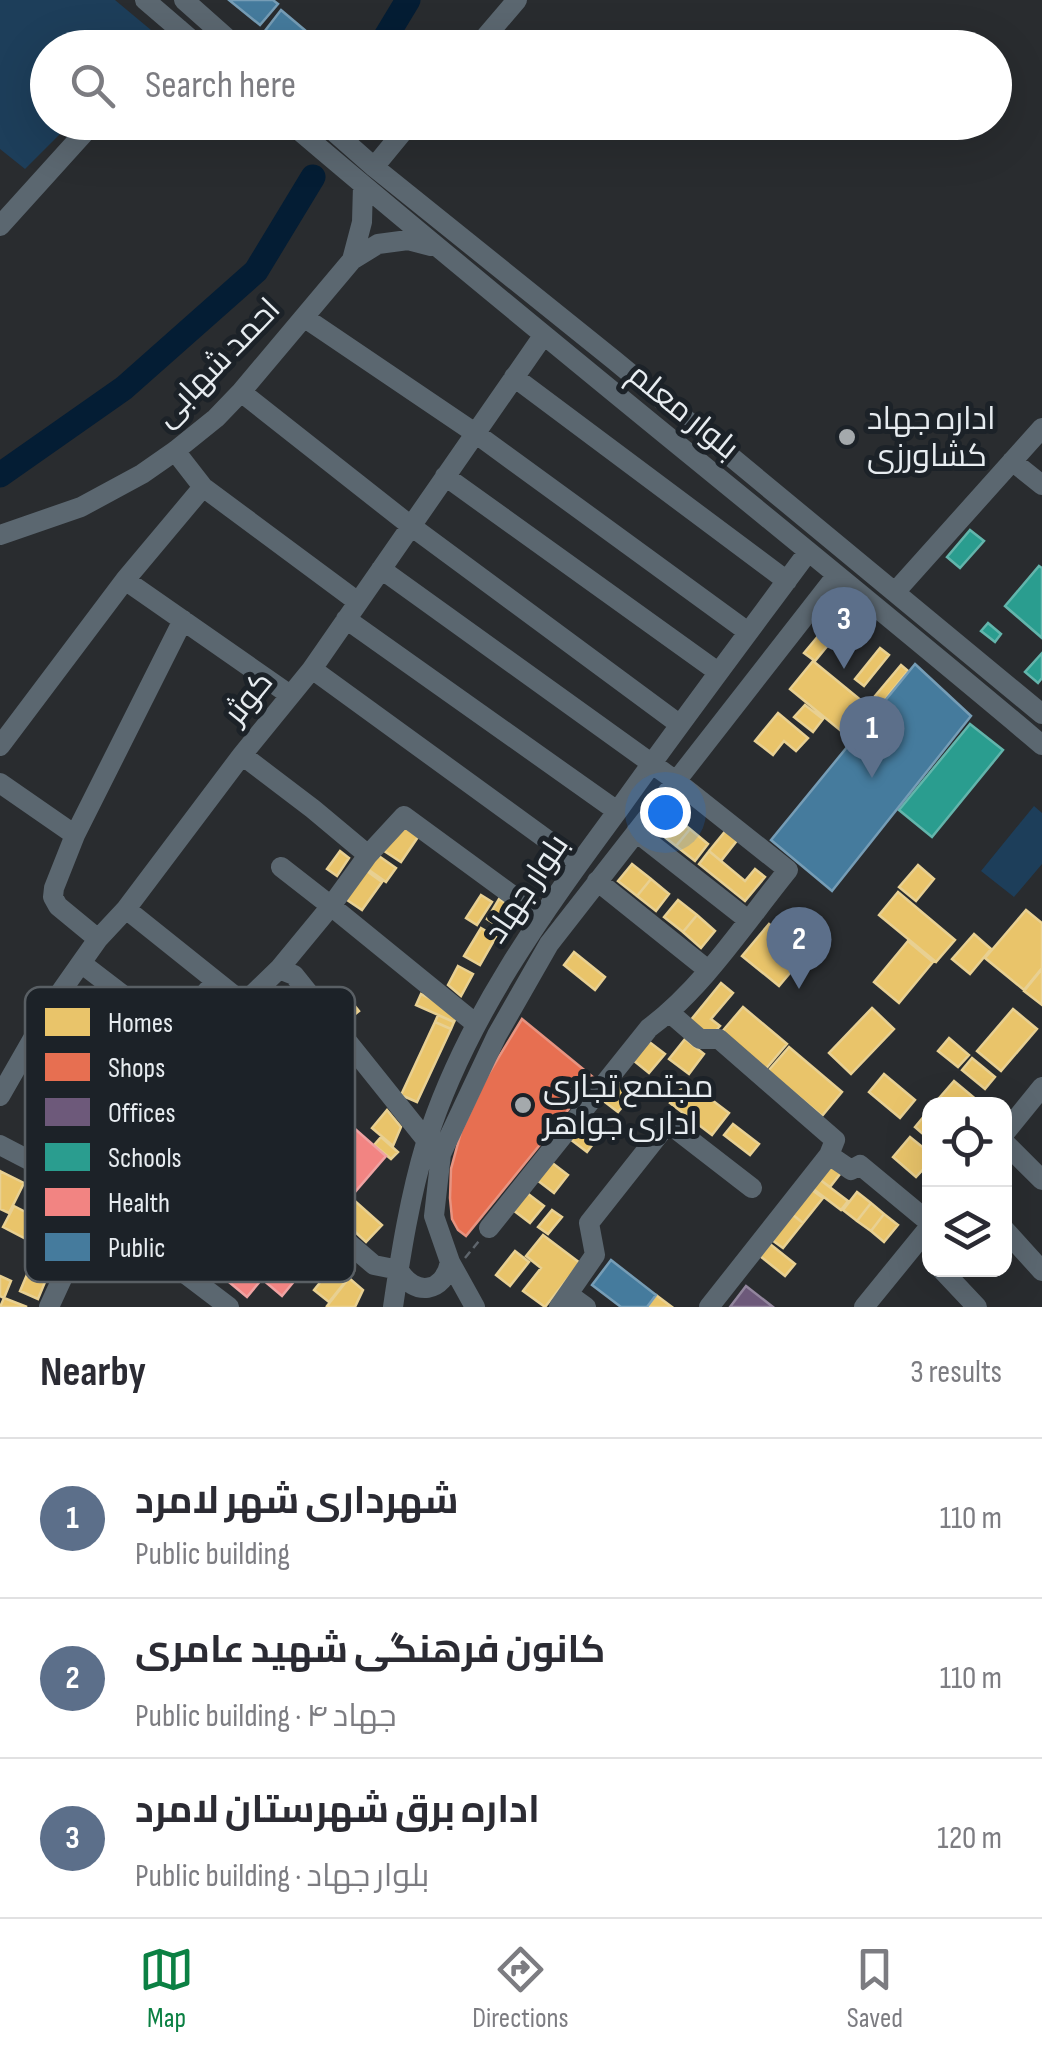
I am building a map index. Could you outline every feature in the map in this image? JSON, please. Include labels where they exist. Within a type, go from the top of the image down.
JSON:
[{"type":"street","points":[[145,0],[179,29]]},
{"type":"street","points":[[184,0],[218,30]]},
{"type":"street","points":[[491,30],[516,0]]},
{"type":"street","points":[[0,226],[78,140]]},
{"type":"street","name":"بلوار معلم","points":[[315,140],[666,403],[1042,714]]},
{"type":"street","name":"بلوار معلم","points":[[339,140],[437,248],[1042,746]]},
{"type":"street","points":[[368,176],[397,140]]},
{"type":"street","name":"احمد شهابی","points":[[352,260],[368,176]]},
{"type":"street","name":"احمد شهابی","points":[[0,535],[81,507],[175,452],[241,392],[352,260],[378,244],[408,240],[437,248]]},
{"type":"street","points":[[304,318],[475,433],[748,632]]},
{"type":"street","name":"کوثر","points":[[64,987],[312,669],[543,336]]},
{"type":"street","points":[[514,377],[783,586],[805,595],[807,613]]},
{"type":"street","points":[[241,392],[411,526],[679,724]]},
{"type":"street","points":[[650,424],[666,403]]},
{"type":"street","points":[[896,592],[1042,428]]},
{"type":"street","points":[[175,452],[203,487],[352,610],[617,812]]},
{"type":"street","points":[[1012,461],[1042,485]]},
{"type":"street","points":[[446,476],[718,672]]},
{"type":"street","points":[[0,746],[124,580],[203,487]]},
{"type":"street","name":"بلوار جهاد","points":[[394,1307],[410,1204],[427,1142],[476,1024],[579,863],[808,552]]},
{"type":"street","points":[[381,569],[676,781],[788,870],[708,970],[670,1013],[649,1028],[489,1228]]},
{"type":"street","name":"بلوار جهاد","points":[[476,1307],[452,1266],[434,1216],[442,1154],[497,1035],[549,944],[837,575]]},
{"type":"street","points":[[124,580],[290,695]]},
{"type":"street","points":[[98,939],[58,906],[54,888],[75,835],[183,620]]},
{"type":"street","points":[[312,669],[579,863]]},
{"type":"street","points":[[242,755],[368,855]]},
{"type":"street","points":[[0,784],[75,835]]},
{"type":"street","points":[[260,987],[404,816],[542,917]]},
{"type":"street","points":[[636,832],[748,920]]},
{"type":"street","points":[[281,867],[476,1024]]},
{"type":"street","points":[[597,881],[708,970]]},
{"type":"street","points":[[126,909],[223,987]]},
{"type":"street","points":[[80,963],[111,987]]},
{"type":"street","points":[[279,969],[294,975],[302,987]]},
{"type":"street","points":[[211,987],[216,982]]},
{"type":"street","points":[[670,1013],[700,1039],[719,1039],[835,1140],[829,1155],[708,1307]]},
{"type":"street","name":"کوثر","points":[[0,1096],[25,1052]]},
{"type":"street","points":[[355,1054],[427,1142]]},
{"type":"street","points":[[1012,1124],[1042,1087]]},
{"type":"street","points":[[586,1307],[564,1301],[595,1255],[589,1223],[668,1123],[752,1188]]},
{"type":"street","points":[[0,1145],[25,1158]]},
{"type":"street","points":[[1012,1150],[1042,1180]]},
{"type":"street","points":[[829,1155],[851,1170],[860,1165],[922,1233]]},
{"type":"street","points":[[1012,1238],[1042,1271]]},
{"type":"street","points":[[864,1307],[922,1242]]},
{"type":"street","points":[[355,1248],[374,1264],[398,1270],[412,1286],[422,1288],[442,1281],[452,1266]]},
{"type":"street","points":[[949,1277],[977,1307]]},
{"type":"street","points":[[48,1307],[60,1282]]},
{"type":"street","points":[[196,1282],[228,1307]]},
{"type":"path","points":[[452,1266],[489,1228]]},
{"type":"shaded area","points":[[0,0],[115,0],[151,30],[30,30],[30,140],[54,140],[25,169],[0,149]]},
{"type":"shaded area","points":[[1034,806],[1042,813],[1042,864],[1014,897],[981,871]]},
{"type":"building: Homes","points":[[824,629],[834,638],[815,661],[804,653]]},
{"type":"building: Homes","points":[[880,648],[889,655],[864,686],[855,679]]},
{"type":"building: Homes","points":[[813,661],[863,702],[840,730],[790,689]]},
{"type":"building: Homes","points":[[901,665],[908,671],[883,702],[875,696]]},
{"type":"building: Homes","points":[[805,705],[823,719],[813,732],[794,717]]},
{"type":"building: Homes","points":[[861,705],[873,715],[853,740],[841,730]]},
{"type":"building: Homes","points":[[895,709],[917,726],[933,722],[942,731],[938,738],[944,743],[911,783],[887,763],[895,753],[873,735]]},
{"type":"building: Homes","points":[[778,713],[808,738],[796,751],[784,741],[773,755],[755,741]]},
{"type":"building: Homes","points":[[863,762],[904,796],[889,815],[848,782]]},
{"type":"building: Homes","points":[[671,814],[690,829],[676,846],[657,831]]},
{"type":"building: Homes","points":[[399,823],[418,837],[401,862],[381,849]]},
{"type":"building: Homes","points":[[690,829],[708,844],[695,861],[676,846]]},
{"type":"building: Homes","points":[[727,829],[739,838],[721,861],[709,851]]},
{"type":"building: Homes","points":[[833,845],[853,862],[832,888],[812,872]]},
{"type":"building: Homes","points":[[340,851],[349,858],[337,876],[327,869]]},
{"type":"building: Homes","points":[[709,851],[745,881],[755,869],[765,877],[745,901],[699,864]]},
{"type":"building: Homes","points":[[376,854],[396,868],[386,882],[366,868]]},
{"type":"building: Homes","points":[[632,864],[651,879],[637,896],[618,881]]},
{"type":"building: Homes","points":[[918,865],[934,879],[916,901],[899,887]]},
{"type":"building: Homes","points":[[364,869],[382,882],[362,910],[344,898]]},
{"type":"building: Homes","points":[[651,879],[669,894],[656,911],[637,896]]},
{"type":"building: Homes","points":[[898,892],[955,940],[936,962],[879,915]]},
{"type":"building: Homes","points":[[481,895],[492,902],[477,925],[466,918]]},
{"type":"building: Homes","points":[[499,899],[517,910],[504,930],[487,919]]},
{"type":"building: Homes","points":[[678,900],[697,915],[683,932],[664,917]]},
{"type":"building: Homes","points":[[1026,910],[1042,923],[1042,968],[1024,990],[985,958]]},
{"type":"building: Homes","points":[[697,915],[715,931],[701,948],[683,932]]},
{"type":"building: Homes","points":[[769,924],[806,954],[779,986],[742,956]]},
{"type":"building: Homes","points":[[481,928],[496,937],[480,965],[464,956]]},
{"type":"building: Homes","points":[[974,934],[991,949],[970,974],[952,959]]},
{"type":"building: Homes","points":[[908,941],[933,962],[899,1003],[874,982]]},
{"type":"building: Homes","points":[[574,952],[605,977],[595,990],[564,965]]},
{"type":"building: Homes","points":[[458,966],[473,974],[461,996],[448,985]]},
{"type":"building: Homes","points":[[1042,969],[1042,1005],[1024,991]]},
{"type":"building: Homes","points":[[721,983],[733,993],[711,1019],[720,1026],[710,1037],[690,1021]]},
{"type":"building: Homes","points":[[421,994],[459,1012],[454,1022],[416,1005]]},
{"type":"building: Homes","points":[[743,1007],[787,1044],[764,1071],[720,1034]]},
{"type":"building: Homes","points":[[872,1008],[894,1029],[851,1074],[829,1053]]},
{"type":"building: Homes","points":[[1013,1009],[1037,1029],[1001,1071],[977,1051]]},
{"type":"building: Homes","points":[[438,1015],[454,1022],[451,1029],[435,1022]]},
{"type":"building: Homes","points":[[435,1022],[451,1029],[417,1102],[401,1095]]},
{"type":"building: Homes","points":[[949,1038],[969,1055],[958,1067],[938,1051]]},
{"type":"building: Homes","points":[[685,1039],[704,1054],[689,1074],[669,1059]]},
{"type":"building: Homes","points":[[648,1041],[665,1054],[649,1073],[633,1060]]},
{"type":"building: Homes","points":[[789,1047],[842,1092],[822,1116],[768,1071]]},
{"type":"building: Homes","points":[[972,1058],[995,1077],[985,1089],[962,1070]]},
{"type":"building: Homes","points":[[884,1074],[915,1100],[900,1118],[869,1092]]},
{"type":"building: Homes","points":[[617,1080],[634,1093],[618,1112],[601,1099]]},
{"type":"building: Homes","points":[[687,1081],[729,1113],[712,1135],[670,1103]]},
{"type":"building: Homes","points":[[954,1081],[973,1097],[940,1097]]},
{"type":"building: Homes","points":[[387,1110],[401,1127],[393,1146],[372,1128]]},
{"type":"building: Homes","points":[[585,1119],[602,1132],[587,1152],[570,1139]]},
{"type":"building: Homes","points":[[733,1124],[759,1144],[750,1155],[724,1135]]},
{"type":"building: Homes","points":[[381,1137],[398,1152],[391,1159],[374,1145]]},
{"type":"building: Homes","points":[[910,1137],[922,1147],[922,1171],[916,1177],[893,1157]]},
{"type":"building: Homes","points":[[833,1161],[844,1169],[830,1187],[819,1179]]},
{"type":"building: Homes","points":[[551,1162],[568,1175],[554,1193],[537,1180]]},
{"type":"building: Homes","points":[[0,1171],[24,1183],[9,1213],[0,1209]]},
{"type":"building: Homes","points":[[819,1179],[848,1201],[841,1210],[812,1188]]},
{"type":"building: Homes","points":[[812,1190],[823,1198],[803,1223],[793,1215]]},
{"type":"building: Homes","points":[[857,1192],[871,1203],[857,1221],[843,1210]]},
{"type":"building: Homes","points":[[527,1193],[544,1206],[530,1223],[513,1210]]},
{"type":"building: Homes","points":[[355,1203],[382,1225],[366,1242],[355,1232]]},
{"type":"building: Homes","points":[[871,1203],[884,1214],[871,1231],[857,1221]]},
{"type":"building: Homes","points":[[14,1206],[25,1212],[25,1238],[3,1227]]},
{"type":"building: Homes","points":[[552,1210],[562,1217],[548,1234],[538,1227]]},
{"type":"building: Homes","points":[[884,1214],[898,1225],[884,1242],[871,1231]]},
{"type":"building: Homes","points":[[793,1215],[803,1223],[783,1248],[772,1240]]},
{"type":"building: Homes","points":[[543,1235],[580,1263],[545,1307],[523,1291],[541,1268],[526,1256]]},
{"type":"building: Homes","points":[[770,1244],[795,1264],[785,1276],[760,1256]]},
{"type":"building: Homes","points":[[515,1251],[529,1262],[510,1286],[496,1275]]},
{"type":"building: Homes","points":[[0,1276],[11,1281],[4,1298],[0,1296]]},
{"type":"building: Homes","points":[[25,1279],[45,1282],[38,1299],[20,1291]]},
{"type":"building: Homes","points":[[320,1282],[345,1282],[329,1302],[314,1290]]},
{"type":"building: Homes","points":[[346,1282],[354,1282],[363,1290],[355,1307],[327,1306]]},
{"type":"building: Homes","points":[[656,1295],[672,1307],[647,1307]]},
{"type":"building: Homes","points":[[4,1298],[27,1307],[0,1307]]},
{"type":"building: Shops","name":"مجتمع تجاری اداری جواهر","points":[[522,1019],[594,1078],[466,1236],[452,1219],[451,1169],[461,1132],[486,1078]]},
{"type":"building: Offices","points":[[746,1286],[773,1307],[730,1307]]},
{"type":"building: Schools","points":[[970,530],[984,541],[960,568],[947,557]]},
{"type":"building: Schools","points":[[1039,566],[1042,568],[1042,638],[1005,606]]},
{"type":"building: Schools","points":[[988,623],[1001,634],[995,642],[981,631]]},
{"type":"building: Schools","points":[[1042,653],[1042,678],[1038,683],[1025,672]]},
{"type":"building: Schools","points":[[970,724],[1003,750],[932,837],[899,810]]},
{"type":"building: Health","points":[[355,1129],[386,1156],[355,1192]]},
{"type":"building: Health","points":[[229,1282],[260,1282],[247,1297]]},
{"type":"building: Health","points":[[266,1282],[294,1282],[282,1296]]},
{"type":"building: Public","points":[[229,0],[273,0],[278,4],[260,25]]},
{"type":"building: Public","points":[[281,10],[305,30],[266,30]]},
{"type":"building: Public","points":[[915,664],[971,716],[832,891],[771,840]]},
{"type":"building: Public","points":[[611,1260],[656,1295],[647,1307],[621,1307],[592,1285]]},
{"type":"waterway","points":[[390,30],[408,0]]},
{"type":"waterway","points":[[0,475],[124,388],[256,271],[313,177]]},
{"type":"place","name":"اداره جهاد کشاورزی","points":[[847,437]]},
{"type":"place","name":"اداره برق شهرستان لامرد","points":[[844,669]]},
{"type":"place","name":"شهرداری شهر لامرد","points":[[872,778]]},
{"type":"place","name":"کانون فرهنگی شهید عامری","points":[[799,989]]},
{"type":"place","name":"مجتمع تجاری اداری جواهر","points":[[523,1105]]}]
